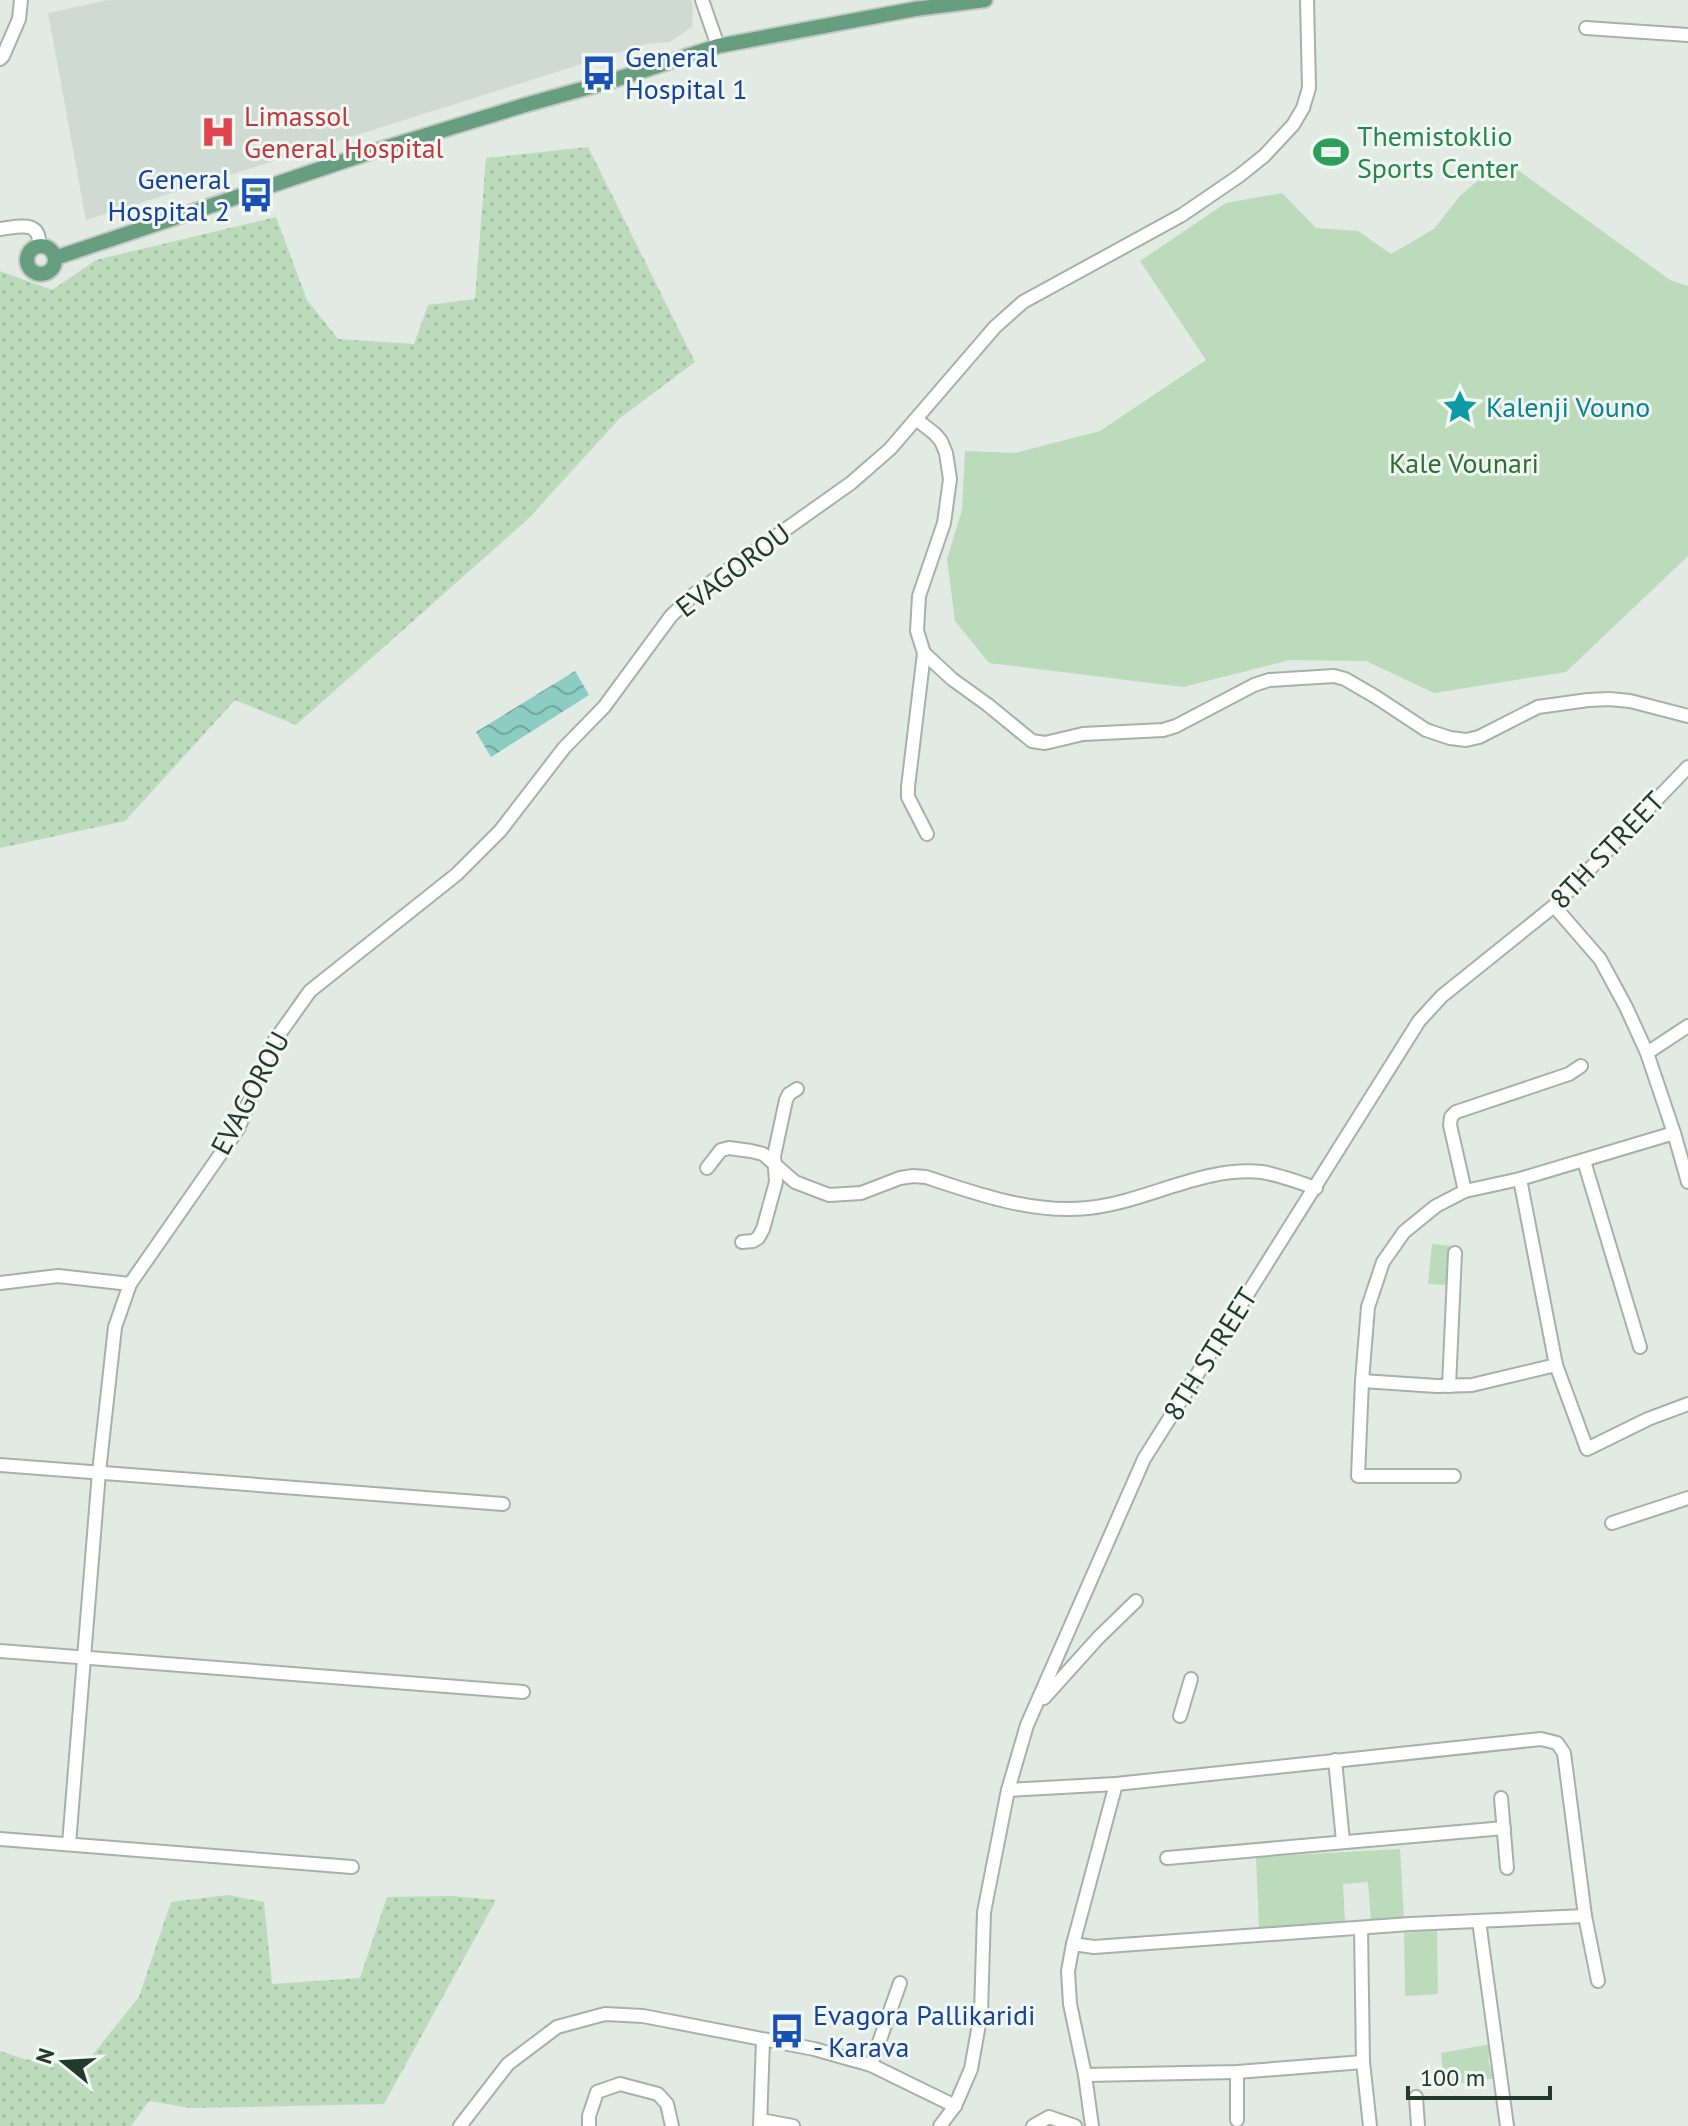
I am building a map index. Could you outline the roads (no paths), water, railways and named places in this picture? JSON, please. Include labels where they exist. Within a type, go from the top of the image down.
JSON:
[{"type":"main road","points":[[55,258],[368,153],[718,46],[915,9],[985,0]]},
{"type":"main road","points":[[39,246],[47,247],[55,258],[53,266],[43,273],[34,271],[28,264],[32,250],[39,246]]},
{"type":"street","points":[[0,59],[19,19],[21,0]]},
{"type":"street","points":[[702,0],[718,46]]},
{"type":"street","name":"EVAGOROU","points":[[69,1844],[99,1472],[115,1327],[130,1284],[238,1129],[273,1043],[310,991],[457,874],[500,831],[564,748],[604,707],[671,616],[693,595],[851,483],[890,449],[995,327],[1023,302],[1182,215],[1264,156],[1293,125],[1303,108],[1310,82],[1307,0]]},
{"type":"street","points":[[1586,28],[1688,35]]},
{"type":"street","points":[[2,227],[34,228],[39,235],[39,246]]},
{"type":"street","points":[[916,419],[941,441],[950,479],[944,523],[919,596],[917,631],[924,653],[908,797],[927,834]]},
{"type":"street","points":[[924,653],[1027,739],[1038,743],[1083,734],[1163,730],[1269,680],[1334,676],[1376,697],[1426,730],[1466,740],[1479,737],[1538,707],[1553,704],[1609,699],[1630,701],[1688,716]]},
{"type":"street","name":"8TH STREET","points":[[940,2126],[955,2106],[971,2069],[981,2013],[984,1912],[1008,1790],[1027,1725],[1144,1459],[1419,1021],[1442,996],[1554,906],[1688,767]]},
{"type":"street","points":[[1554,906],[1600,959],[1626,1007],[1647,1053],[1688,1182]]},
{"type":"street","points":[[1647,1053],[1688,1026]]},
{"type":"street","points":[[1465,1191],[1450,1125],[1451,1117],[1456,1112],[1569,1074],[1581,1066]]},
{"type":"street","points":[[742,1242],[758,1238],[763,1229],[776,1182],[774,1150],[786,1100],[797,1089]]},
{"type":"street","points":[[1454,1476],[1358,1476],[1368,1307],[1383,1262],[1404,1232],[1436,1206],[1465,1191],[1520,1179],[1674,1133]]},
{"type":"street","points":[[707,1168],[721,1150],[729,1148],[763,1154],[795,1182],[829,1195],[861,1193],[893,1180],[913,1176],[1007,1201],[1065,1209],[1104,1206],[1212,1176],[1244,1172],[1272,1174],[1316,1188]]},
{"type":"street","points":[[1584,1161],[1640,1347]]},
{"type":"street","points":[[1520,1179],[1556,1365],[1587,1449],[1648,1419],[1688,1404]]},
{"type":"street","points":[[1449,1386],[1455,1253]]},
{"type":"street","points":[[0,1283],[58,1276],[130,1284]]},
{"type":"street","points":[[1362,1381],[1472,1385],[1556,1365]]},
{"type":"street","points":[[0,1465],[503,1504]]},
{"type":"street","points":[[1612,1523],[1687,1501]]},
{"type":"street","points":[[1037,1701],[1046,1696],[1136,1601]]},
{"type":"street","points":[[0,1651],[523,1692]]},
{"type":"street","points":[[1180,1716],[1191,1679]]},
{"type":"street","points":[[1008,1790],[1116,1784],[1541,1739],[1557,1743],[1564,1753],[1585,1916],[1598,1981]]},
{"type":"street","points":[[1335,1760],[1343,1841]]},
{"type":"street","points":[[1092,2126],[1068,1971],[1116,1784]]},
{"type":"street","points":[[1501,1798],[1507,1868]]},
{"type":"street","points":[[1167,1858],[1504,1828]]},
{"type":"street","points":[[0,1839],[352,1867]]},
{"type":"street","points":[[1073,1944],[1094,1947],[1585,1916]]},
{"type":"street","points":[[1479,1921],[1507,2126]]},
{"type":"street","points":[[1361,1928],[1363,2062],[1370,2126]]},
{"type":"street","points":[[871,2065],[900,1983]]},
{"type":"street","points":[[460,2126],[508,2064],[557,2027],[605,2014],[643,2016],[814,2049],[871,2065],[955,2106]]},
{"type":"street","points":[[763,2040],[760,2123],[793,2126]]},
{"type":"street","points":[[1085,2075],[1237,2072],[1363,2062]]},
{"type":"street","points":[[1237,2072],[1237,2120]]},
{"type":"street","points":[[589,2126],[597,2092],[620,2084],[658,2094],[667,2104],[672,2126]]},
{"type":"street","points":[[1416,2097],[1418,2126]]},
{"type":"street","points":[[1033,2126],[1049,2117],[1075,2126]]},
{"type":"water","points":[[575,671],[589,695],[491,757],[476,732]]},
{"type":"place","name":"General Hospital 1","points":[[599,73]]},
{"type":"place","name":"Limassol General Hospital","points":[[218,132]]},
{"type":"place","name":"Themistoklio Sports Center","points":[[1331,152]]},
{"type":"place","name":"General Hospital 2","points":[[256,195]]},
{"type":"place","name":"Kalenji Vouno","points":[[1460,407]]},
{"type":"place","name":"Evagora Pallikaridi - Karava","points":[[787,2031]]},
{"type":"park label","name":"Kale Vounari","points":[[1464,463]]}]
